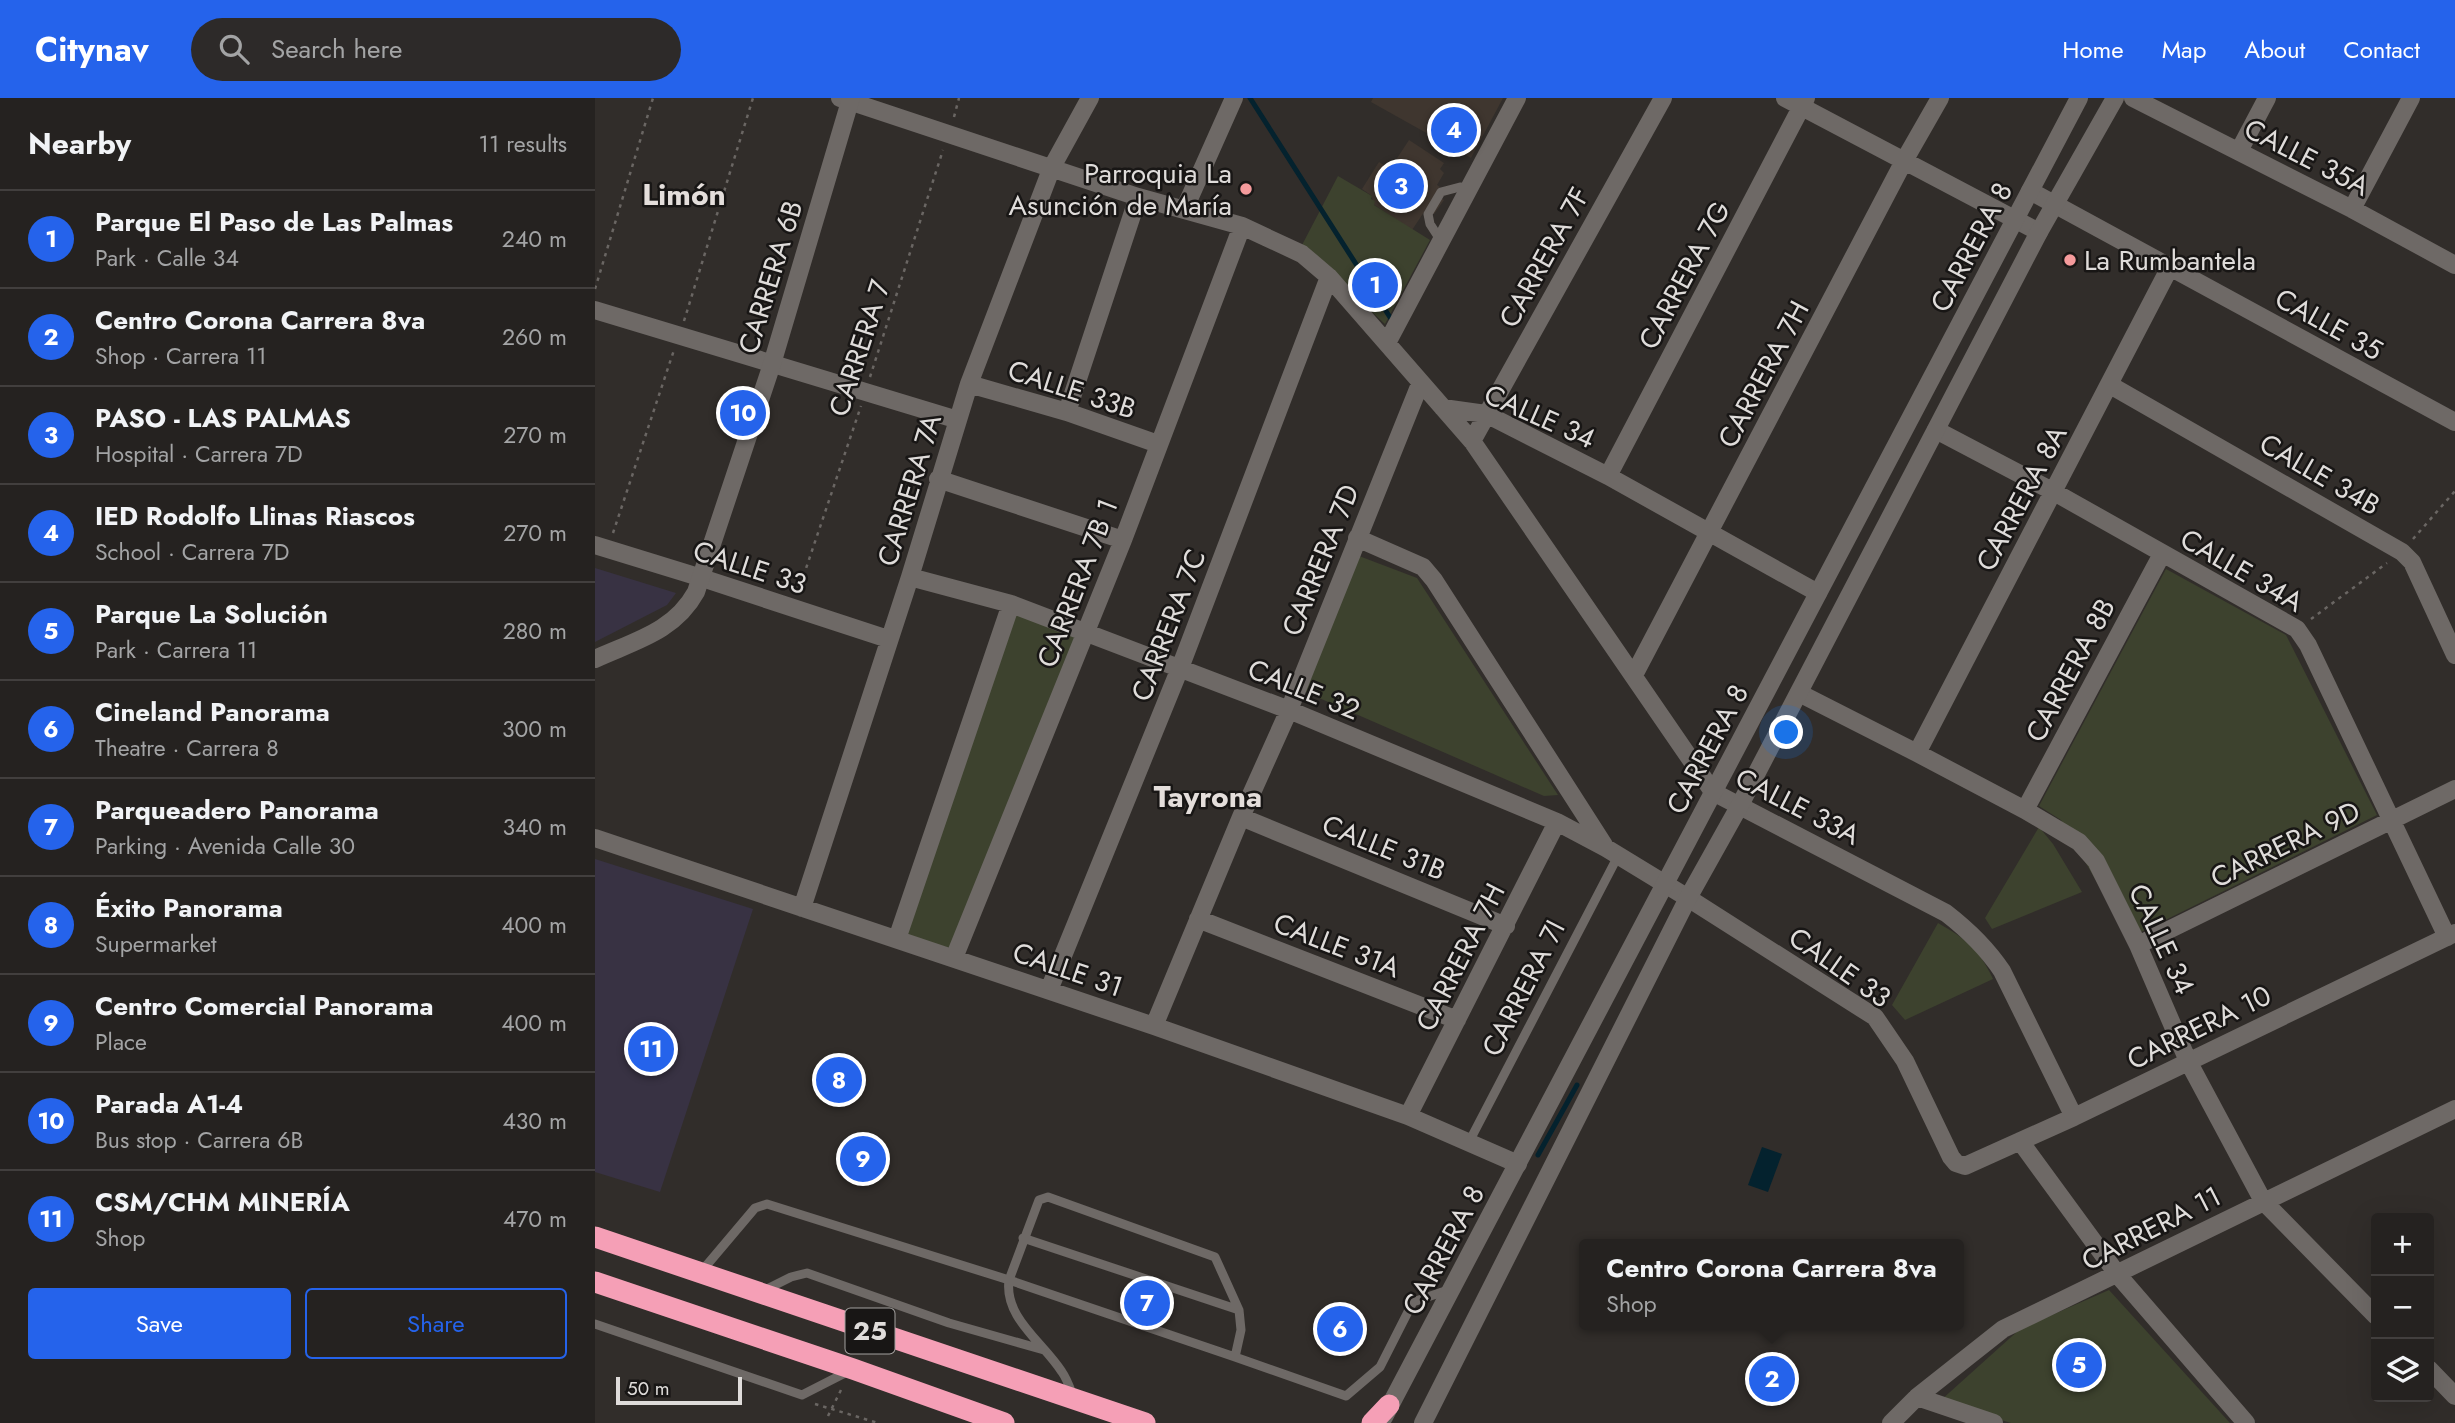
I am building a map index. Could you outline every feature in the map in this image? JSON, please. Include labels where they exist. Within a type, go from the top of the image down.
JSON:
[{"type":"highway","name":"25","points":[[595,1237],[1145,1423]]},
{"type":"highway","name":"25","points":[[595,1282],[853,1368],[1004,1423]]},
{"type":"highway","points":[[1372,1423],[1385,1414]]},
{"type":"street","name":"CARRERA 7A","points":[[802,908],[910,577],[969,384],[1052,167],[1090,98]]},
{"type":"street","points":[[1185,208],[1234,98]]},
{"type":"street","points":[[1387,343],[1517,98]]},
{"type":"street","name":"CARRERA 7F","points":[[1472,441],[1663,98]]},
{"type":"street","points":[[1785,98],[1804,102],[1904,162],[2039,232]]},
{"type":"street","name":"CARRERA 7H","points":[[1634,675],[1940,98]]},
{"type":"street","name":"CARRERA 8","points":[[1385,1414],[2079,98]]},
{"type":"street","name":"CARRERA 8","points":[[1423,1423],[1688,898],[1799,693],[2039,232],[2115,98]]},
{"type":"street","name":"CALLE 35A","points":[[2133,98],[2352,209],[2455,265]]},
{"type":"street","points":[[2239,151],[2267,98]]},
{"type":"street","points":[[2352,209],[2411,98]]},
{"type":"street","name":"CALLE 34","points":[[847,99],[1138,197],[1242,226],[1302,254],[1329,277],[1443,408],[1486,414],[1608,477],[1818,593]]},
{"type":"street","name":"CARRERA 6B","points":[[595,659],[676,620],[688,607],[702,578],[772,364],[847,99]]},
{"type":"street","name":"CARRERA 7G","points":[[1608,477],[1804,102]]},
{"type":"street","name":"CALLE 35","points":[[2030,191],[2455,422]]},
{"type":"street","points":[[1067,412],[1138,197]]},
{"type":"street","name":"CARRERA 7B 1","points":[[954,958],[1087,632],[1242,226]]},
{"type":"street","name":"CARRERA 8A","points":[[1917,752],[2170,267]]},
{"type":"street","name":"CARRERA 7C","points":[[1049,990],[1180,668],[1329,277]]},
{"type":"street","points":[[595,310],[958,420]]},
{"type":"street","name":"CALLE 33B","points":[[969,384],[1067,412],[1158,444]]},
{"type":"street","name":"CARRERA 7D","points":[[1154,1026],[1289,709],[1420,384]]},
{"type":"street","name":"CALLE 34B","points":[[2110,385],[2402,552],[2412,562],[2455,656]]},
{"type":"street","name":"CALLE 33A","points":[[1443,408],[1472,441],[1713,792],[1946,912],[1974,935],[1991,954],[2001,971],[2074,1117]]},
{"type":"street","name":"CALLE 34A","points":[[1936,430],[2053,492],[2297,629],[2308,645],[2391,821],[2451,935]]},
{"type":"street","points":[[938,479],[1123,540]]},
{"type":"street","points":[[1357,538],[1423,568],[1434,580],[1612,852]]},
{"type":"street","name":"CALLE 33","points":[[595,545],[888,639]]},
{"type":"street","name":"CARRERA 8B","points":[[2025,810],[2162,554]]},
{"type":"street","name":"CALLE 32","points":[[910,577],[1011,604],[1289,709],[1557,821],[1665,884]]},
{"type":"street","points":[[897,939],[1011,604]]},
{"type":"street","name":"CALLE 34","points":[[1799,693],[1917,752],[2079,842],[2096,861],[2138,945],[2188,1060],[2263,1201],[2371,1311]]},
{"type":"street","name":"CARRERA 9D","points":[[2138,945],[2455,789]]},
{"type":"street","name":"CALLE 31B","points":[[1241,817],[1506,926]]},
{"type":"street","name":"CARRERA 7H","points":[[1408,1116],[1557,821]]},
{"type":"street","name":"CALLE 31","points":[[595,838],[1154,1026],[1408,1116],[1518,1164]]},
{"type":"street","name":"CALLE 33","points":[[1665,884],[1875,1017],[1905,1061],[1951,1157],[1956,1163],[1965,1166]]},
{"type":"street","name":"CALLE 31A","points":[[1198,919],[1457,1020]]},
{"type":"street","name":"CARRERA 10","points":[[1965,1166],[2074,1117],[2451,935]]},
{"type":"street","name":"CARRERA 11","points":[[1891,1423],[1917,1397],[2003,1329],[2455,1109]]},
{"type":"street","points":[[2020,1141],[2118,1275],[2246,1423]]},
{"type":"street","points":[[2434,1374],[2455,1396]]},
{"type":"street","points":[[1917,1397],[1994,1423]]},
{"type":"lane","points":[[1441,242],[1430,224],[1428,214],[1441,192],[1460,187],[1469,189]]},
{"type":"lane","name":"CARRERA 7I","points":[[1469,1142],[1612,852]]},
{"type":"lane","points":[[1075,1400],[1062,1372],[1014,1311],[1007,1291],[1023,1238],[1039,1200],[1048,1197],[1211,1254],[1217,1260],[1239,1310],[1241,1330],[1235,1357]]},
{"type":"lane","points":[[701,1272],[755,1208],[767,1204],[1009,1280],[1346,1396],[1380,1367],[1413,1302],[1452,1289]]},
{"type":"lane","points":[[1023,1238],[1239,1310]]},
{"type":"lane","points":[[759,1293],[790,1277],[807,1273],[949,1323],[1046,1351]]},
{"type":"lane","points":[[595,1324],[802,1395],[853,1368]]},
{"type":"path","points":[[595,289],[653,98]]},
{"type":"path","name":"CARRERA 7","points":[[792,609],[960,98]]},
{"type":"path","points":[[2297,629],[2402,552],[2455,491]]},
{"type":"path","points":[[828,1416],[853,1368]]},
{"type":"shaded area","points":[[1373,98],[1503,98],[1471,158],[1371,102]]},
{"type":"shaded area","points":[[1409,140],[1444,163],[1440,169],[1444,173],[1437,185],[1440,187],[1435,194],[1444,200],[1434,214],[1426,209],[1412,230],[1373,204],[1372,196],[1362,189],[1379,162],[1390,169]]},
{"type":"shaded area","points":[[595,568],[676,593],[667,605],[595,642]]},
{"type":"shaded area","points":[[595,859],[753,909],[660,1192],[595,1172]]},
{"type":"green space","points":[[1338,176],[1372,196],[1374,205],[1430,240],[1385,324],[1301,247]]},
{"type":"green space","points":[[1359,556],[1417,578],[1558,795],[1544,796],[1303,691]]},
{"type":"green space","points":[[2166,569],[2286,635],[2377,815],[2129,938],[2061,820],[2039,806]]},
{"type":"green space","points":[[1016,614],[1081,630],[950,948],[904,936]]},
{"type":"green space","points":[[2039,827],[2053,844],[2082,892],[1992,929],[1985,918]]},
{"type":"green space","points":[[1938,923],[1971,946],[1993,979],[1905,1020],[1892,1005]]},
{"type":"green space","points":[[2109,1290],[2230,1423],[2011,1423],[1940,1401],[2020,1329]]},
{"type":"water","points":[[1762,1147],[1782,1154],[1768,1192],[1748,1185]]},
{"type":"waterway","points":[[1250,98],[1393,322]]},
{"type":"waterway","points":[[1538,1155],[1577,1085]]},
{"type":"place","name":"IED Rodolfo Llinas Riascos","points":[[1454,130]]},
{"type":"place","name":"PASO - LAS PALMAS","points":[[1401,186]]},
{"type":"place","name":"Parroquia La Asunción de María","points":[[1246,189]]},
{"type":"place","name":"La Rumbantela","points":[[2070,260]]},
{"type":"place","name":"Parque El Paso de Las Palmas","points":[[1375,285]]},
{"type":"place","name":"Parada A1-4","points":[[743,413]]},
{"type":"place","name":"CSM/CHM MINERÍA","points":[[651,1049]]},
{"type":"place","name":"Éxito Panorama","points":[[839,1080]]},
{"type":"place","name":"Centro Comercial Panorama","points":[[863,1159]]},
{"type":"place","name":"Parqueadero Panorama","points":[[1147,1303]]},
{"type":"place","name":"Cineland Panorama","points":[[1340,1329]]},
{"type":"place","name":"Parque La Solución","points":[[2079,1365]]},
{"type":"place","name":"Centro Corona Carrera 8va","points":[[1772,1379]]},
{"type":"district","name":"Limón","points":[[684,195]]},
{"type":"district","name":"Tayrona","points":[[1208,797]]}]
